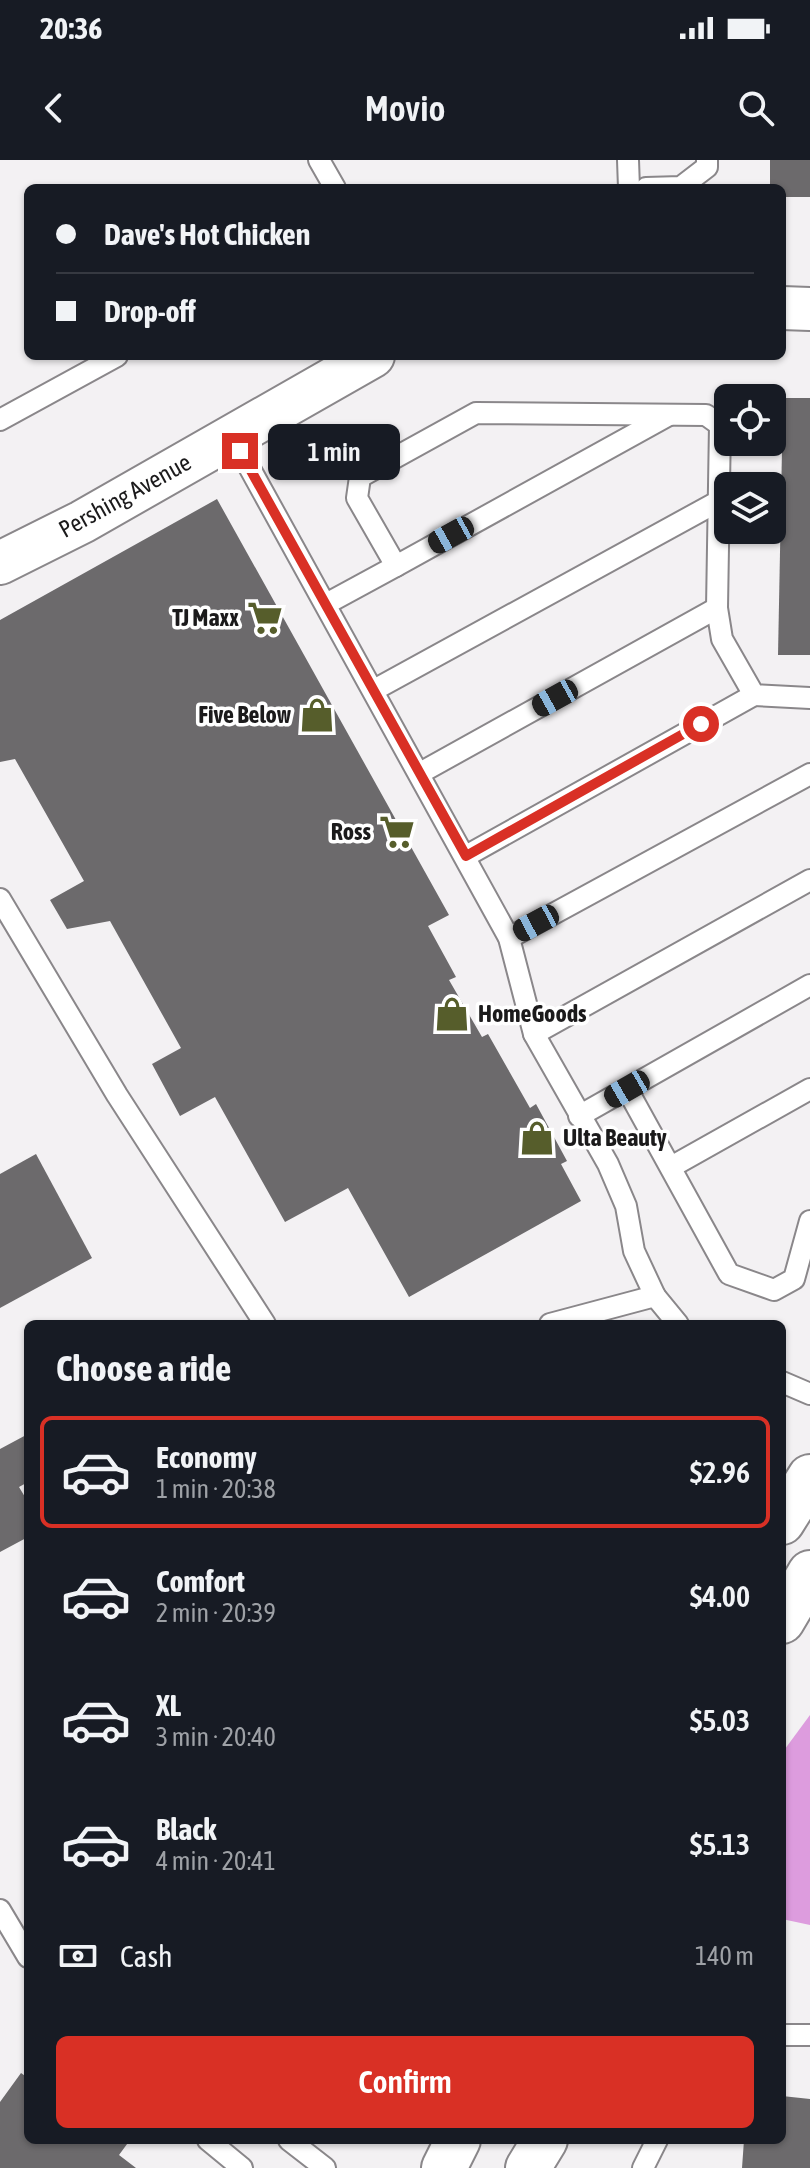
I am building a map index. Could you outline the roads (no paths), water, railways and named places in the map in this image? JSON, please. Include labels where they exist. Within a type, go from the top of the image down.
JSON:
[{"type":"street","points":[[786,308],[810,309]]},
{"type":"street","name":"Pershing Avenue","points":[[0,563],[82,522],[366,360]]},
{"type":"street","points":[[786,1516],[810,1477]]},
{"type":"street","points":[[786,1614],[810,1573]]},
{"type":"street","points":[[444,2168],[456,2144]]},
{"type":"street","points":[[528,2168],[543,2144]]},
{"type":"lane","points":[[319,160],[333,184]]},
{"type":"lane","points":[[628,160],[629,184]]},
{"type":"lane","points":[[685,184],[707,167],[707,160]]},
{"type":"lane","points":[[0,420],[110,360]]},
{"type":"lane","points":[[396,566],[357,498],[360,477],[476,413],[706,415],[720,425],[719,472]]},
{"type":"lane","points":[[326,604],[670,414]]},
{"type":"lane","points":[[232,436],[509,938],[534,1034],[608,1164],[626,1206],[634,1251],[655,1296],[675,1320]]},
{"type":"lane","points":[[374,690],[714,504]]},
{"type":"lane","points":[[718,544],[717,608],[722,639],[754,695]]},
{"type":"lane","points":[[420,773],[717,608]]},
{"type":"lane","points":[[466,856],[754,695],[810,698]]},
{"type":"lane","points":[[509,938],[810,774]]},
{"type":"lane","points":[[534,1034],[810,880]]},
{"type":"lane","points":[[0,899],[117,1095],[262,1320]]},
{"type":"lane","points":[[579,1116],[810,985]]},
{"type":"lane","points":[[627,1089],[729,1274],[774,1290],[794,1279],[810,1221]]},
{"type":"lane","points":[[671,1167],[810,1089]]},
{"type":"lane","points":[[565,1320],[655,1296]]},
{"type":"lane","points":[[786,1384],[810,1394]]},
{"type":"lane","points":[[0,1910],[24,1949]]},
{"type":"lane","points":[[786,2035],[810,2035]]},
{"type":"lane","points":[[213,2144],[242,2168]]},
{"type":"lane","points":[[294,2144],[325,2168]]},
{"type":"lane","points":[[643,2168],[655,2144]]},
{"type":"place","name":"TJ Maxx","points":[[265,618]]},
{"type":"place","name":"Five Below","points":[[317,715]]},
{"type":"place","name":"Ross","points":[[397,832]]},
{"type":"place","name":"HomeGoods","points":[[452,1014]]},
{"type":"place","name":"Ulta Beauty","points":[[537,1138]]}]
